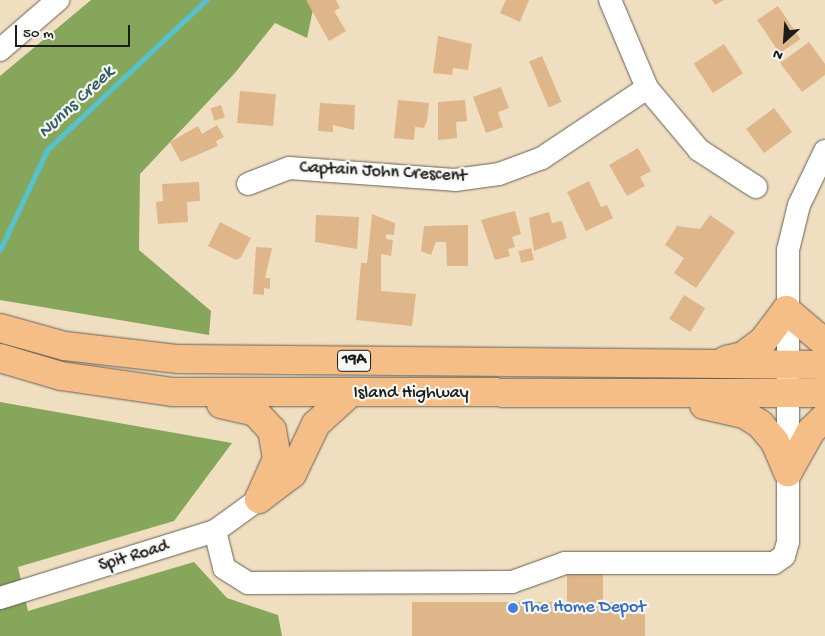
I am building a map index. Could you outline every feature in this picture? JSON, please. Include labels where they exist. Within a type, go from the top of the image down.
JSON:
[{"type":"main road","points":[[710,364],[756,347],[786,310],[825,343]]},
{"type":"main road","name":"Island Highway","points":[[0,328],[65,346],[178,359],[825,365]]},
{"type":"main road","name":"Island Highway","points":[[0,358],[61,376],[172,392],[349,394],[825,393]]},
{"type":"main road","points":[[172,392],[255,412],[272,430],[277,459],[259,499]]},
{"type":"main road","points":[[259,499],[292,474],[316,424],[349,394]]},
{"type":"main road","points":[[600,394],[723,407],[744,414],[767,430],[788,472]]},
{"type":"main road","points":[[788,472],[811,431],[825,417]]},
{"type":"street","points":[[610,0],[647,88],[699,150],[756,187]]},
{"type":"street","points":[[0,50],[56,1]]},
{"type":"street","name":"Captain John Crescent","points":[[248,184],[289,168],[455,180],[499,174],[542,158],[647,88]]},
{"type":"street","points":[[215,532],[224,568],[248,583],[512,582],[565,563],[774,563],[784,556],[788,542],[786,310],[792,228],[825,151]]},
{"type":"street","name":"Spit Road","points":[[0,598],[215,532],[259,499]]},
{"type":"green space","points":[[91,0],[315,0],[307,38],[275,23],[234,74],[140,174],[139,250],[211,311],[209,335],[0,300],[0,76]]},
{"type":"green space","points":[[0,402],[232,443],[174,521],[18,567],[28,611],[194,562],[227,598],[278,615],[282,636],[0,636]]},
{"type":"building","points":[[306,0],[336,0],[340,8],[334,11],[346,31],[329,41]]},
{"type":"building","points":[[506,0],[529,0],[520,22],[500,13]]},
{"type":"building","points":[[712,0],[724,0],[715,5]]},
{"type":"building","points":[[778,6],[800,39],[780,53],[757,20]]},
{"type":"building","points":[[438,36],[472,44],[468,70],[453,68],[452,75],[433,73]]},
{"type":"building","points":[[809,42],[825,64],[825,75],[802,92],[780,63]]},
{"type":"building","points":[[724,44],[743,73],[713,93],[694,64]]},
{"type":"building","points":[[542,56],[562,102],[549,107],[529,61]]},
{"type":"building","points":[[501,87],[509,108],[498,112],[503,127],[486,133],[473,97]]},
{"type":"building","points":[[240,91],[276,94],[273,126],[237,123]]},
{"type":"building","points":[[398,100],[429,103],[427,121],[424,128],[415,127],[414,140],[394,138]]},
{"type":"building","points":[[465,100],[467,121],[456,122],[457,138],[438,140],[438,102]]},
{"type":"building","points":[[320,103],[355,105],[354,130],[333,125],[333,132],[318,131]]},
{"type":"building","points":[[221,105],[225,117],[215,121],[211,108]]},
{"type":"building","points":[[774,108],[792,132],[764,153],[746,129]]},
{"type":"building","points":[[217,125],[224,137],[216,141],[218,146],[181,162],[170,142],[198,126],[202,134]]},
{"type":"building","points":[[638,148],[651,171],[640,177],[645,186],[627,196],[609,165]]},
{"type":"building","points":[[589,181],[601,207],[607,205],[613,218],[586,231],[567,192]]},
{"type":"building","points":[[199,182],[200,201],[187,202],[188,222],[158,224],[156,202],[163,201],[162,184]]},
{"type":"building","points":[[515,211],[521,234],[512,237],[515,247],[508,249],[510,256],[495,260],[481,220]]},
{"type":"building","points":[[549,212],[552,223],[562,221],[567,238],[534,251],[529,218]]},
{"type":"building","points":[[372,214],[395,223],[394,235],[386,234],[386,239],[393,240],[391,256],[381,254],[381,291],[416,294],[412,326],[356,320],[361,263],[367,263]]},
{"type":"building","points":[[316,215],[359,217],[357,249],[315,242]]},
{"type":"building","points":[[710,215],[735,232],[696,288],[674,273],[684,258],[665,245],[677,226],[700,229]]},
{"type":"building","points":[[220,222],[251,238],[241,257],[236,260],[208,246]]},
{"type":"building","points":[[468,225],[468,266],[447,266],[446,242],[436,242],[431,255],[421,251],[424,226]]},
{"type":"building","points":[[256,247],[272,248],[265,278],[270,278],[270,289],[264,288],[264,295],[253,294]]},
{"type":"building","points":[[531,248],[534,260],[521,263],[518,251]]},
{"type":"building","points":[[684,295],[705,308],[690,332],[669,319]]},
{"type":"building","name":"The Home Depot","points":[[567,572],[603,572],[603,602],[615,602],[615,614],[645,614],[645,636],[412,636],[412,602],[567,602]]},
{"type":"waterway","name":"Nunns Creek","points":[[0,250],[47,150],[206,0]]},
{"type":"place","name":"The Home Depot","points":[[513,608]]}]
